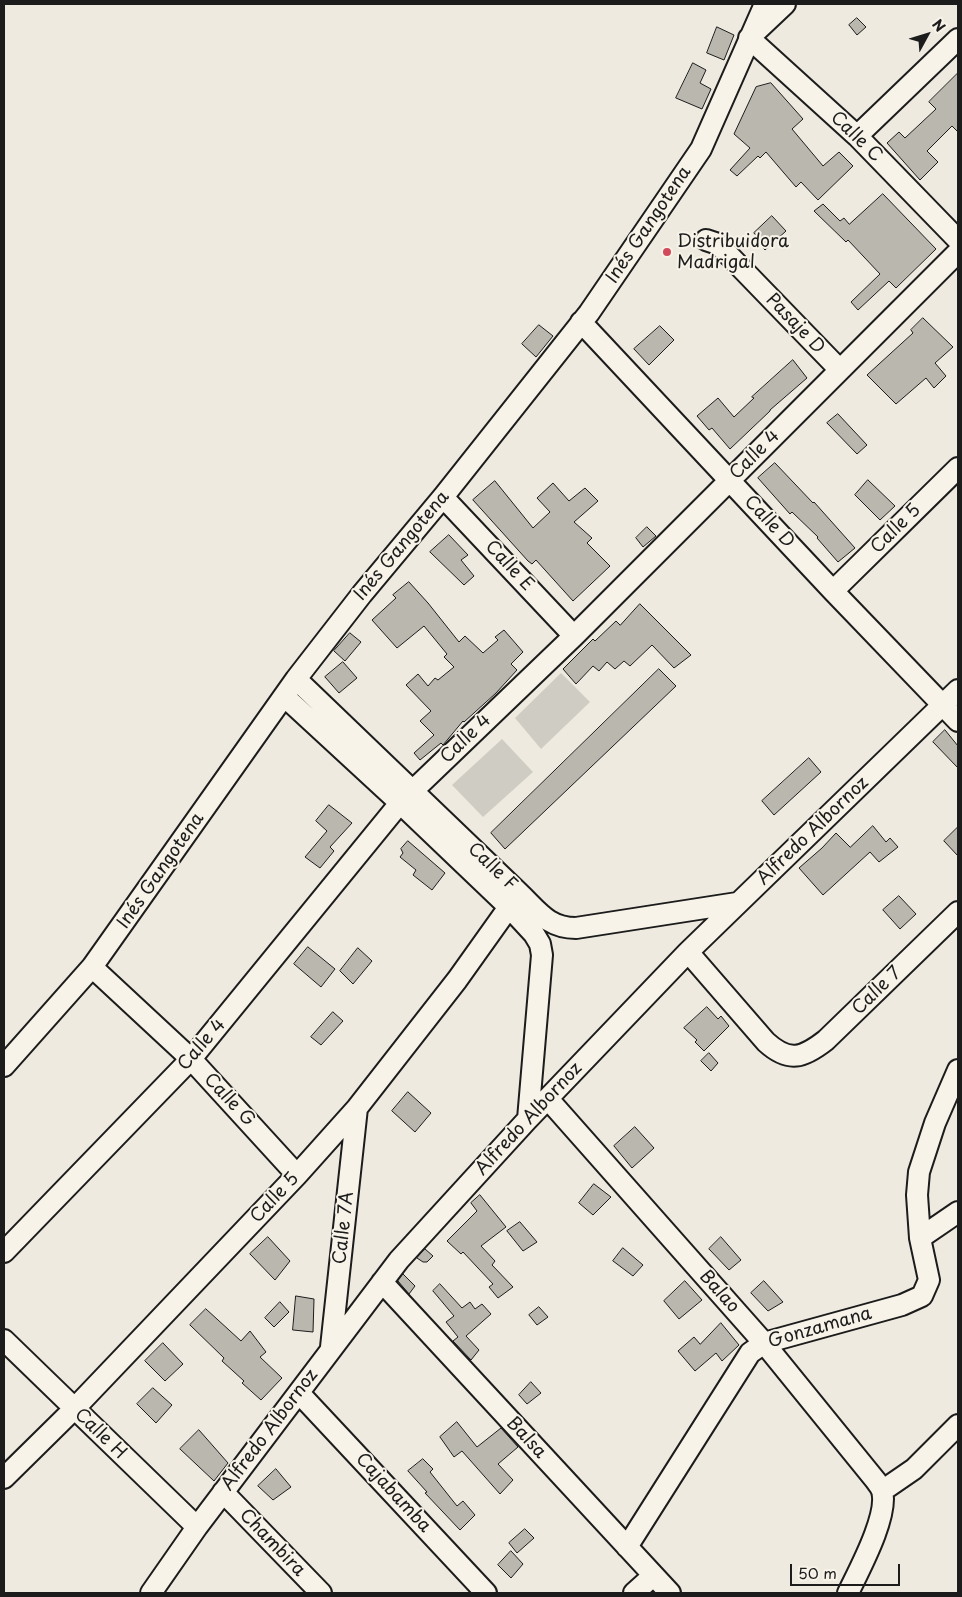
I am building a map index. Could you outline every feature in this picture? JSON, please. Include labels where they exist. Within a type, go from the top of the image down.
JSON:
[{"type":"street","name":"Inés Gangotena","points":[[4,1066],[92,967],[296,679],[362,594],[443,497],[589,313],[701,149],[765,4]]},
{"type":"street","points":[[749,38],[785,4]]},
{"type":"street","name":"Calle C","points":[[749,38],[858,136],[958,240]]},
{"type":"street","points":[[858,136],[958,39]]},
{"type":"street","name":"Pasaje D","points":[[706,240],[718,244],[839,370]]},
{"type":"street","name":"Calle 4","points":[[4,1252],[191,1059],[407,796],[574,636],[958,252]]},
{"type":"street","name":"Calle D","points":[[581,322],[833,591],[958,720]]},
{"type":"street","name":"Calle 5","points":[[833,591],[958,468]]},
{"type":"street","name":"Calle E","points":[[443,497],[574,636]]},
{"type":"street","name":"Calle F","points":[[296,679],[407,796],[514,900],[543,916],[553,924],[564,928],[576,928],[737,903]]},
{"type":"street","name":"Alfredo Albornoz","points":[[151,1593],[223,1492],[399,1260],[528,1119],[688,952],[958,690]]},
{"type":"street","name":"Calle F","points":[[284,696],[407,796]]},
{"type":"street","name":"Calle 5","points":[[4,1478],[74,1410],[297,1175],[357,1108],[457,980],[514,900]]},
{"type":"street","name":"Calle F","points":[[514,900],[540,944],[542,955],[528,1119]]},
{"type":"street","name":"Calle 7","points":[[688,952],[766,1042],[776,1051],[788,1056],[801,1056],[826,1040],[958,912]]},
{"type":"street","name":"Calle G","points":[[92,967],[191,1059],[297,1175]]},
{"type":"street","name":"Gonzamana","points":[[627,1547],[744,1361],[756,1348],[764,1343],[902,1305],[922,1296],[929,1280],[920,1238],[917,1195],[919,1172],[935,1123],[958,1070]]},
{"type":"street","name":"Balao","points":[[548,1099],[764,1343],[866,1467],[882,1491]]},
{"type":"street","name":"Calle 7A","points":[[331,1349],[357,1108]]},
{"type":"street","points":[[920,1238],[958,1212]]},
{"type":"street","name":"Balsa","points":[[382,1282],[670,1593]]},
{"type":"street","name":"Calle H","points":[[4,1340],[74,1410],[197,1527]]},
{"type":"street","name":"Cajabamba","points":[[299,1393],[486,1593]]},
{"type":"street","points":[[848,1593],[875,1534],[882,1513],[882,1491],[914,1470],[958,1425]]},
{"type":"street","name":"Chambira","points":[[223,1492],[321,1593]]},
{"type":"street","points":[[634,1593],[653,1576]]},
{"type":"shaded area","points":[[561,673],[590,702],[541,749],[515,718]]},
{"type":"shaded area","points":[[502,739],[533,772],[483,817],[452,785]]},
{"type":"building","points":[[857,18],[866,27],[857,35],[849,25]]},
{"type":"building","points":[[717,27],[734,35],[724,60],[707,53]]},
{"type":"building","points":[[693,63],[706,70],[700,83],[711,89],[702,109],[676,98]]},
{"type":"building","points":[[958,73],[958,132],[952,126],[927,151],[938,162],[920,180],[887,143],[899,132],[905,138],[936,109],[929,102]]},
{"type":"building","points":[[771,83],[803,119],[792,129],[823,166],[839,152],[853,166],[818,200],[801,182],[796,187],[766,152],[760,158],[758,156],[737,176],[730,170],[750,148],[734,134],[756,87]]},
{"type":"building","points":[[883,194],[936,249],[896,288],[889,281],[858,310],[851,302],[880,274],[848,240],[846,242],[814,211],[823,204],[840,221],[844,218],[849,224]]},
{"type":"building","points":[[772,216],[786,231],[765,250],[758,242],[760,240],[754,233]]},
{"type":"building","points":[[923,318],[953,347],[935,363],[946,376],[934,388],[926,378],[896,404],[867,375],[913,333],[911,330]]},
{"type":"building","points":[[539,325],[553,336],[536,357],[522,344]]},
{"type":"building","points":[[660,326],[674,340],[649,365],[634,349]]},
{"type":"building","points":[[793,360],[807,378],[770,410],[730,449],[712,428],[709,430],[697,416],[718,398],[734,417],[754,398],[752,397]]},
{"type":"building","points":[[838,414],[867,445],[857,454],[827,423]]},
{"type":"building","points":[[775,463],[814,502],[855,548],[838,562],[818,537],[792,512],[790,514],[758,478]]},
{"type":"building","points":[[868,480],[895,506],[880,520],[855,495]]},
{"type":"building","points":[[495,481],[533,528],[550,512],[537,498],[553,483],[569,501],[585,488],[598,501],[574,522],[592,538],[587,543],[610,566],[573,601],[536,560],[532,564],[528,561],[473,500]]},
{"type":"building","points":[[647,527],[656,536],[643,547],[636,538]]},
{"type":"building","points":[[449,535],[468,555],[461,560],[474,576],[464,585],[430,552]]},
{"type":"building","points":[[409,582],[459,642],[465,636],[483,653],[498,640],[495,637],[504,630],[523,652],[511,664],[517,670],[496,693],[463,721],[443,745],[441,743],[420,760],[414,753],[434,735],[420,721],[431,711],[406,685],[418,674],[428,686],[435,678],[438,680],[454,667],[444,657],[447,654],[424,626],[397,648],[372,620],[396,598],[393,595]]},
{"type":"building","points":[[640,604],[691,655],[674,668],[652,645],[630,666],[624,661],[615,669],[607,662],[599,671],[593,666],[576,684],[563,669],[593,639],[595,641],[616,621],[620,625]]},
{"type":"building","points":[[350,633],[361,642],[345,661],[334,651]]},
{"type":"building","points":[[343,662],[357,678],[339,693],[325,677]]},
{"type":"building","points":[[659,669],[676,686],[505,849],[491,833]]},
{"type":"building","points":[[945,730],[958,746],[958,768],[933,742]]},
{"type":"building","points":[[809,758],[821,772],[774,815],[762,801]]},
{"type":"building","points":[[329,805],[352,823],[330,847],[334,851],[320,868],[305,857],[327,831],[316,821]]},
{"type":"building","points":[[873,826],[886,842],[890,838],[898,847],[879,862],[870,852],[823,895],[799,868],[836,833],[850,847]]},
{"type":"building","points":[[958,827],[958,856],[944,841]]},
{"type":"building","points":[[408,841],[445,873],[432,890],[413,875],[416,870],[400,857],[403,853],[401,849]]},
{"type":"building","points":[[899,896],[916,914],[900,929],[883,910]]},
{"type":"building","points":[[308,947],[335,969],[321,987],[294,964]]},
{"type":"building","points":[[358,948],[372,961],[353,984],[340,971]]},
{"type":"building","points":[[707,1007],[718,1019],[721,1016],[729,1026],[704,1051],[695,1042],[697,1040],[684,1028]]},
{"type":"building","points":[[333,1012],[343,1021],[321,1045],[311,1037]]},
{"type":"building","points":[[709,1053],[718,1063],[711,1071],[701,1061]]},
{"type":"building","points":[[408,1092],[431,1113],[415,1132],[392,1111]]},
{"type":"building","points":[[635,1127],[654,1148],[632,1168],[614,1146]]},
{"type":"building","points":[[594,1184],[611,1197],[593,1215],[579,1203]]},
{"type":"building","points":[[480,1195],[506,1227],[481,1246],[495,1261],[492,1265],[513,1287],[498,1298],[489,1287],[493,1284],[463,1252],[461,1254],[447,1241],[477,1211],[471,1203]]},
{"type":"building","points":[[520,1222],[537,1242],[523,1251],[507,1231]]},
{"type":"building","points":[[268,1237],[290,1261],[275,1280],[250,1254]]},
{"type":"building","points":[[721,1237],[741,1260],[729,1270],[709,1249]]},
{"type":"building","points":[[623,1248],[643,1265],[633,1276],[613,1261]]},
{"type":"building","points":[[425,1249],[433,1256],[427,1262],[423,1262],[417,1258]]},
{"type":"building","points":[[403,1274],[415,1286],[409,1294],[398,1281]]},
{"type":"building","points":[[685,1281],[702,1300],[679,1319],[664,1301]]},
{"type":"building","points":[[764,1281],[783,1302],[768,1311],[751,1293]]},
{"type":"building","points":[[440,1284],[462,1308],[470,1302],[475,1309],[482,1304],[491,1314],[466,1336],[479,1350],[471,1360],[453,1341],[458,1337],[446,1322],[454,1316],[433,1291]]},
{"type":"building","points":[[296,1296],[314,1299],[313,1332],[293,1330]]},
{"type":"building","points":[[280,1302],[289,1312],[274,1327],[265,1318]]},
{"type":"building","points":[[539,1307],[548,1317],[537,1325],[529,1315]]},
{"type":"building","points":[[206,1309],[241,1341],[250,1331],[266,1352],[260,1357],[282,1378],[261,1400],[242,1383],[244,1381],[222,1361],[224,1358],[190,1325]]},
{"type":"building","points":[[721,1323],[739,1345],[722,1361],[716,1353],[695,1371],[678,1351],[694,1337],[700,1344]]},
{"type":"building","points":[[163,1343],[183,1364],[165,1381],[145,1361]]},
{"type":"building","points":[[531,1382],[541,1393],[527,1404],[519,1395]]},
{"type":"building","points":[[153,1388],[172,1405],[156,1423],[137,1404]]},
{"type":"building","points":[[457,1422],[477,1447],[501,1428],[518,1447],[498,1464],[513,1480],[500,1494],[462,1451],[454,1457],[440,1437]]},
{"type":"building","points":[[199,1430],[228,1463],[214,1481],[180,1449]]},
{"type":"building","points":[[423,1459],[433,1469],[430,1472],[457,1506],[463,1501],[475,1515],[460,1530],[425,1493],[427,1492],[408,1471]]},
{"type":"building","points":[[276,1469],[291,1487],[273,1500],[258,1486]]},
{"type":"building","points":[[525,1529],[534,1538],[517,1553],[509,1543]]},
{"type":"building","points":[[511,1551],[523,1564],[511,1578],[498,1565]]},
{"type":"place","name":"Distribuidora Madrigal","points":[[667,252]]}]
